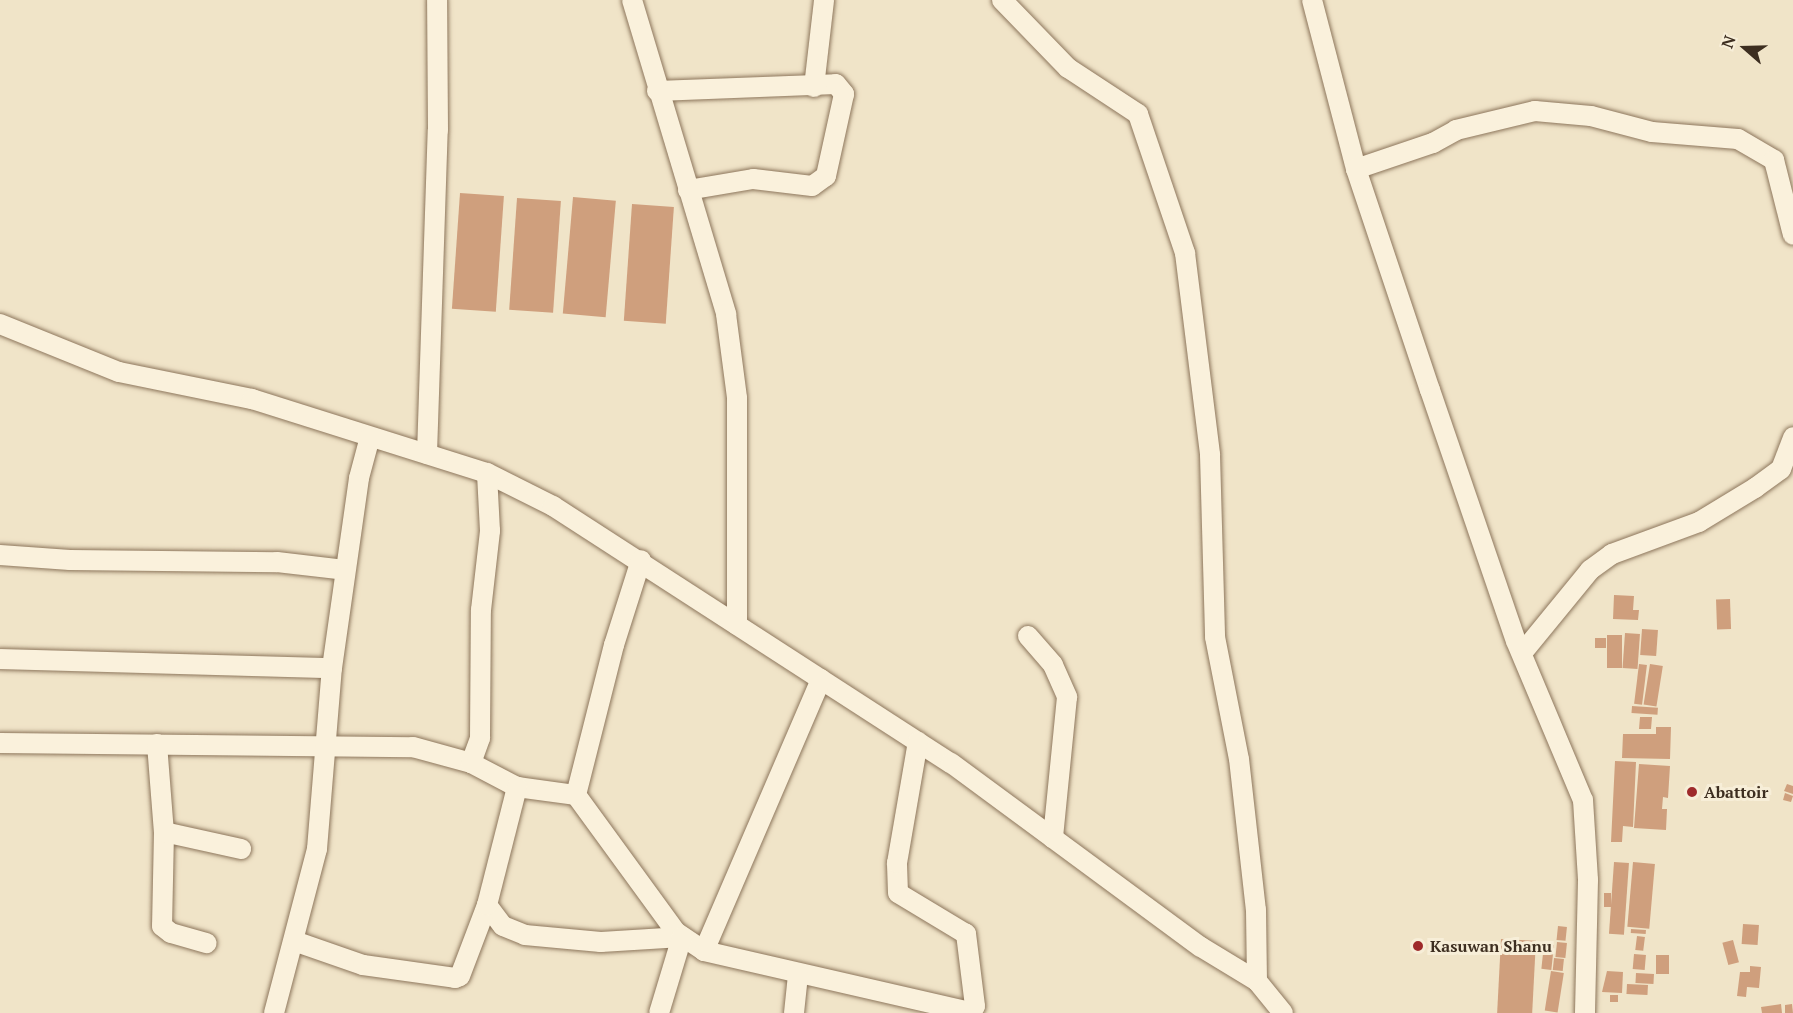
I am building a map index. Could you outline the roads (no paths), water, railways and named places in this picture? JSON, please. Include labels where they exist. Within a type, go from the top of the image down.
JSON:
[{"type":"street","points":[[427,454],[438,130],[437,0]]},
{"type":"street","points":[[632,0],[657,91],[726,314],[737,398],[737,625]]},
{"type":"street","points":[[814,87],[824,0]]},
{"type":"street","points":[[1002,0],[1068,68],[1138,114],[1185,253],[1210,454],[1215,637],[1239,759],[1256,910],[1257,981]]},
{"type":"street","points":[[1312,0],[1356,169],[1516,641],[1523,652],[1583,800],[1588,880],[1585,1013]]},
{"type":"street","points":[[657,91],[814,87],[836,84],[844,94],[826,176],[812,186],[753,179],[688,190]]},
{"type":"street","points":[[1356,169],[1433,143],[1456,130],[1535,111],[1591,116],[1652,132],[1738,139],[1774,160],[1793,235]]},
{"type":"street","points":[[0,324],[119,372],[252,399],[487,473],[553,506],[641,560],[918,742],[1201,947],[1257,981],[1283,1013]]},
{"type":"street","points":[[274,1013],[317,849],[332,668],[359,478],[370,437]]},
{"type":"street","points":[[1523,652],[1590,570],[1612,554],[1699,522],[1755,488],[1781,469],[1793,437]]},
{"type":"street","points":[[471,763],[480,738],[482,610],[490,531],[487,473]]},
{"type":"street","points":[[0,555],[277,562],[345,570]]},
{"type":"street","points":[[576,795],[614,645],[641,560]]},
{"type":"street","points":[[1028,636],[1053,665],[1066,697],[1053,838]]},
{"type":"street","points":[[0,659],[332,668]]},
{"type":"street","points":[[704,951],[821,679]]},
{"type":"street","points":[[0,743],[324,744],[413,747],[471,763],[517,787],[576,795],[682,937],[704,951],[798,975],[959,1010],[974,1010],[966,934],[898,893],[897,863],[918,742]]},
{"type":"street","points":[[157,744],[164,832],[162,926],[171,933],[207,943]]},
{"type":"street","points":[[294,941],[363,965],[455,978],[464,969],[487,905],[517,787]]},
{"type":"street","points":[[164,832],[241,849]]},
{"type":"street","points":[[487,905],[503,926],[525,935],[600,942],[682,937]]},
{"type":"street","points":[[659,1013],[682,937]]},
{"type":"street","points":[[794,1013],[798,975]]},
{"type":"place","name":"Abattoir","points":[[1692,792]]},
{"type":"place","name":"Kasuwan Shanu","points":[[1418,946]]}]
